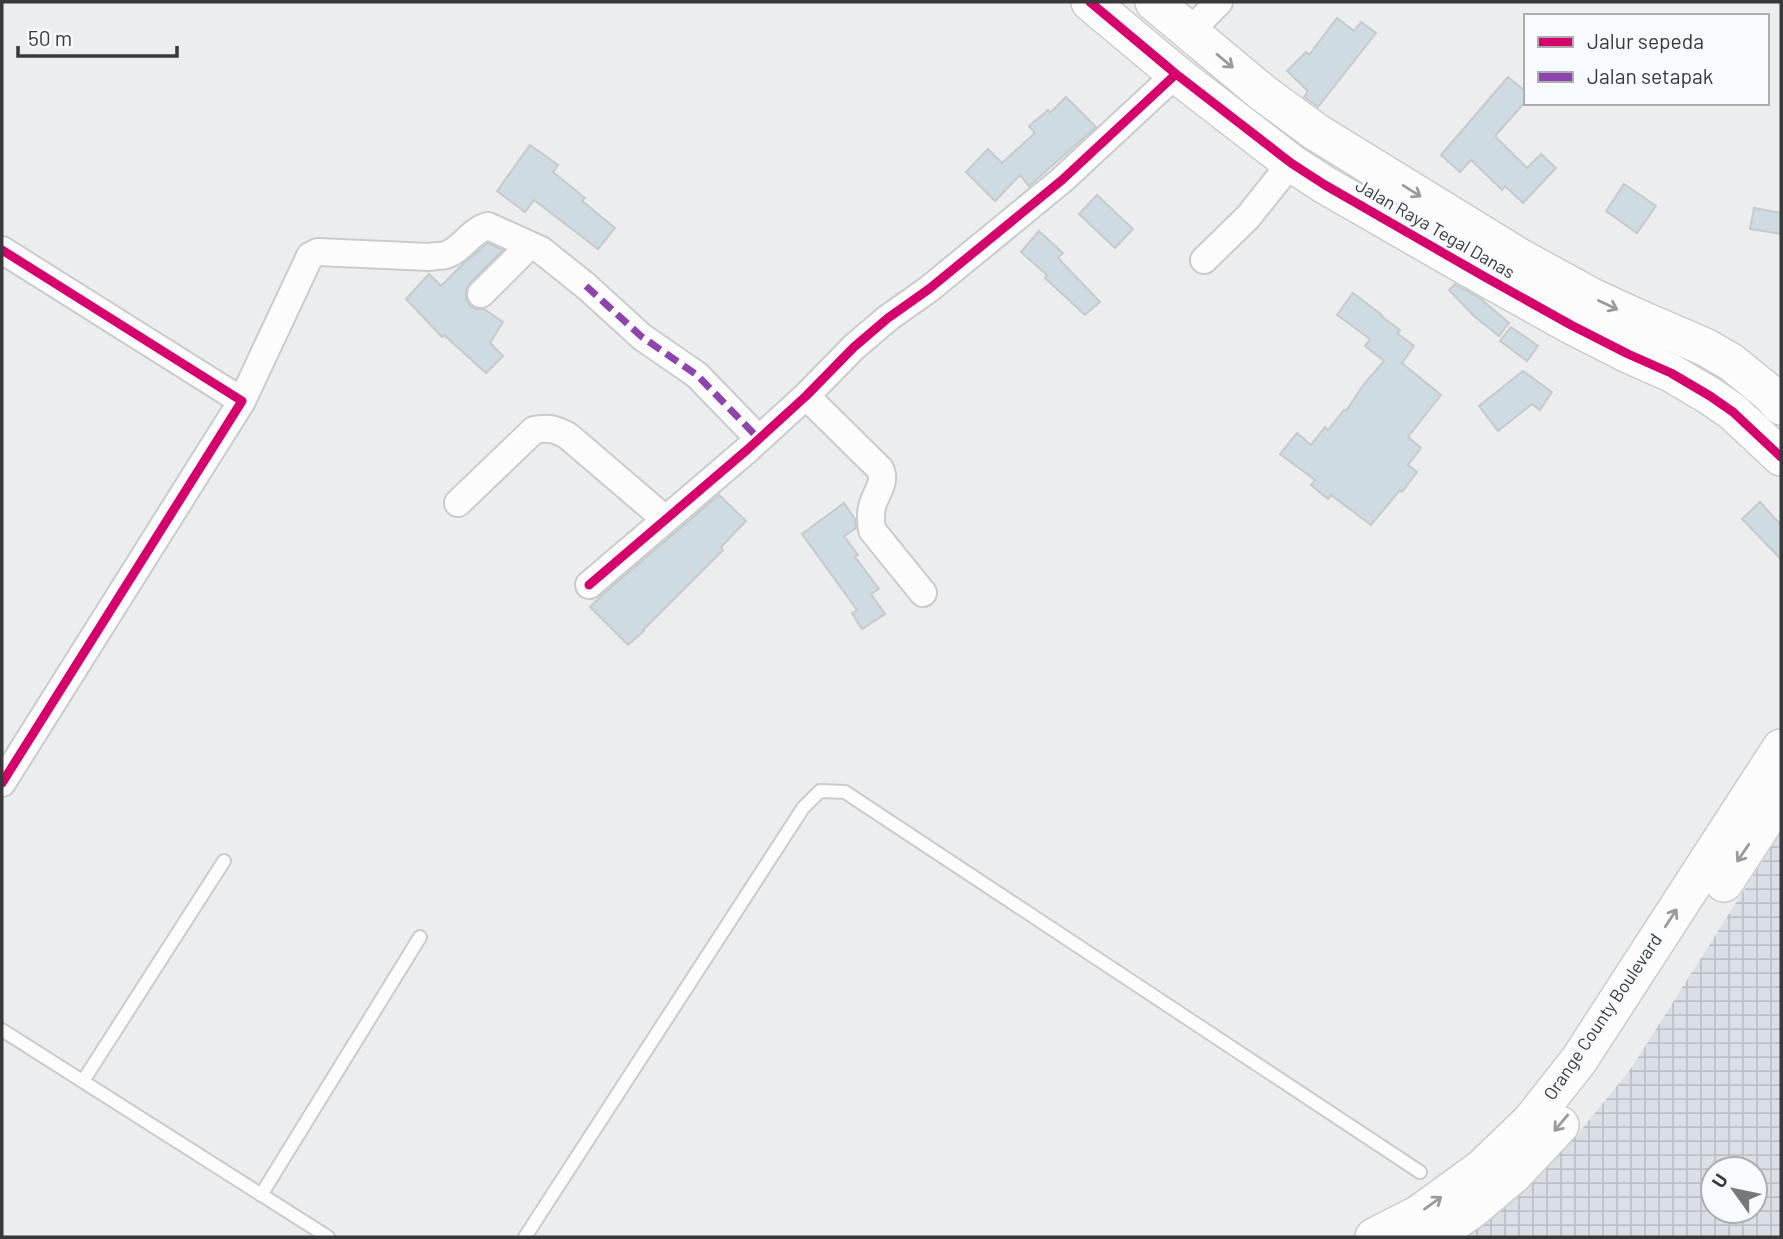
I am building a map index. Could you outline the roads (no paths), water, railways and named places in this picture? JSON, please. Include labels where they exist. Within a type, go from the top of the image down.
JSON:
[{"type":"street","name":"Jalan Raya Tegal Danas","points":[[1090,2],[1176,74],[1291,163],[1485,277],[1710,396],[1733,412],[1781,457]]},
{"type":"street","name":"Jalan Raya Tegal Danas","points":[[1154,2],[1263,93],[1316,132],[1519,257],[1592,297],[1705,347],[1731,362],[1781,406]]},
{"type":"street","points":[[1190,31],[1219,2]]},
{"type":"street","points":[[589,585],[759,439],[871,332],[929,289],[1062,180],[1176,74]]},
{"type":"street","points":[[1239,123],[1263,93]]},
{"type":"street","points":[[1204,260],[1248,217],[1291,163]]},
{"type":"street","points":[[2,783],[242,401],[313,253],[318,251],[429,257],[445,255],[480,228],[488,226],[541,250],[642,337],[696,375],[759,439]]},
{"type":"street","points":[[481,294],[530,245]]},
{"type":"street","points":[[2,250],[242,401]]},
{"type":"street","points":[[806,396],[880,469],[883,479],[873,504],[870,519],[872,530],[923,593]]},
{"type":"street","points":[[458,503],[534,430],[546,428],[556,429],[568,436],[665,519]]},
{"type":"street","name":"Orange County Boulevard","points":[[1374,1237],[1419,1214],[1481,1169],[1531,1121],[1578,1060],[1781,748]]},
{"type":"street","name":"Orange County Boulevard","points":[[1433,1237],[1475,1208],[1513,1175],[1561,1124],[1594,1081],[1781,796]]},
{"type":"lane","points":[[525,1237],[803,808],[820,792],[845,792],[1420,1172]]},
{"type":"lane","points":[[83,1081],[225,861]]},
{"type":"lane","points":[[261,1195],[420,937]]},
{"type":"lane","points":[[2,1030],[328,1237]]}]
